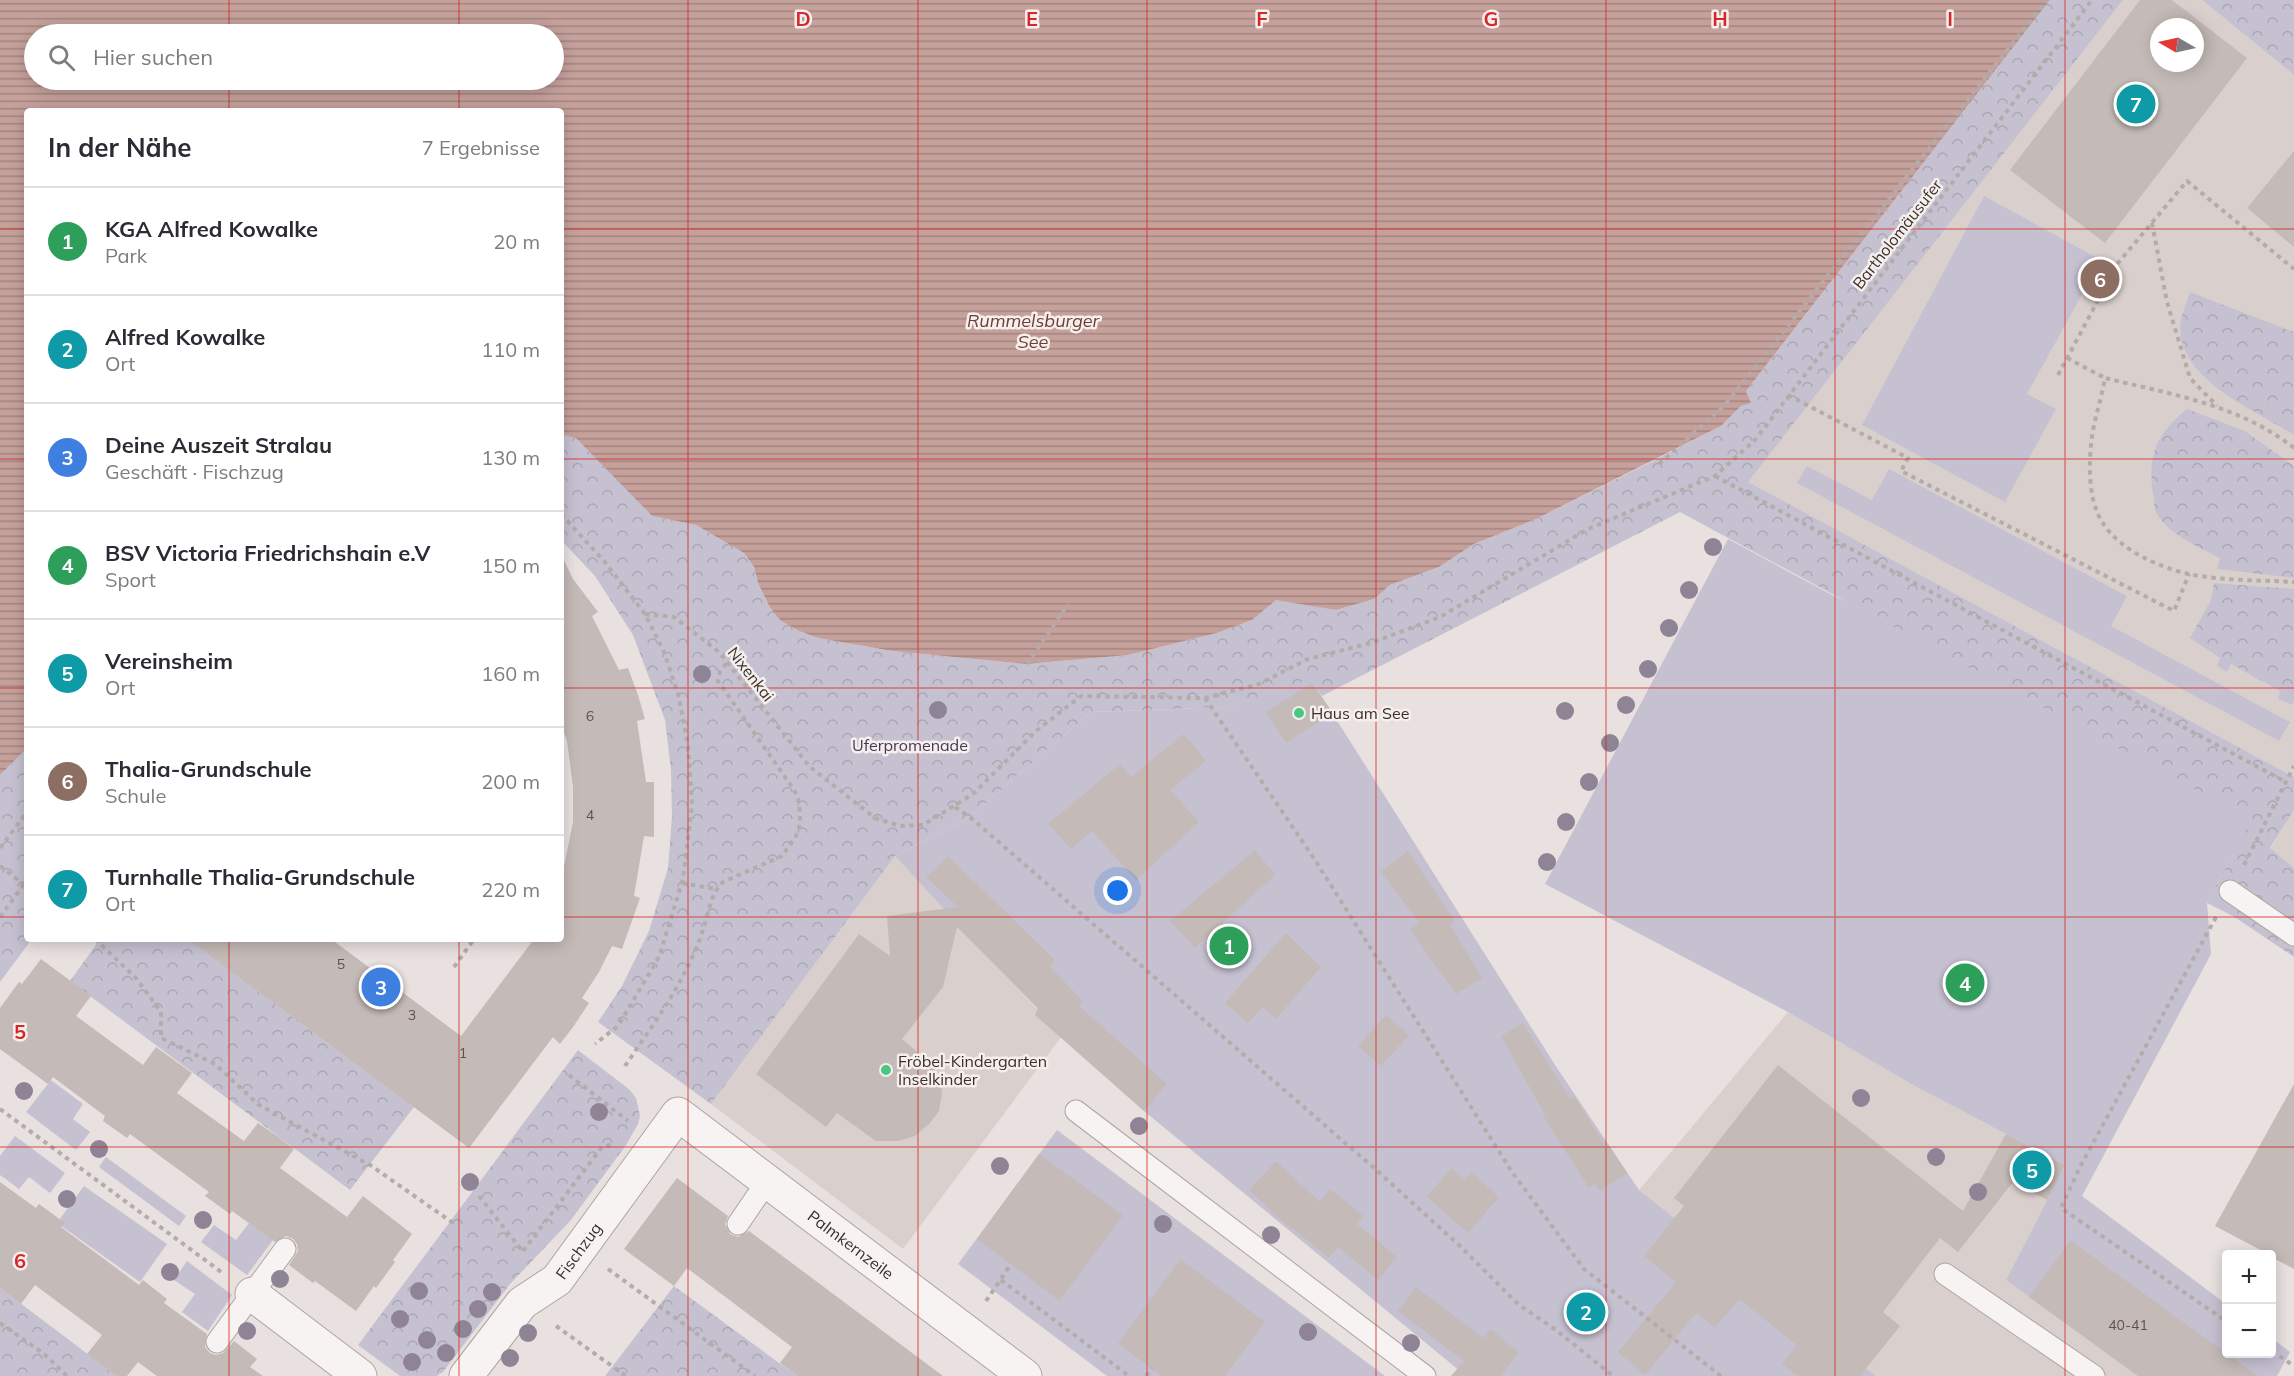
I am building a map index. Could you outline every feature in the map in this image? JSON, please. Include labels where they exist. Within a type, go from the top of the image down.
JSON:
[{"type":"street","name":"Palmkernzeile","points":[[678,1114],[1025,1376]]},
{"type":"street","name":"Fischzug","points":[[466,1376],[522,1303],[557,1280],[678,1114]]},
{"type":"street","points":[[252,1294],[360,1376]]},
{"type":"lane","points":[[2230,891],[2294,935]]},
{"type":"lane","points":[[1076,1111],[1425,1376]]},
{"type":"lane","points":[[738,1224],[768,1180]]},
{"type":"lane","points":[[217,1342],[285,1249]]},
{"type":"lane","points":[[1945,1274],[2094,1376]]},
{"type":"path","points":[[1659,464],[1725,405],[2047,0]]},
{"type":"path","name":"Bartholomäusufer","points":[[900,826],[923,825],[955,807],[972,794],[1036,731],[1081,696],[1204,698],[1259,684],[1308,659],[1371,643],[1440,617],[1588,529],[1715,476],[1755,440],[2092,0]]},
{"type":"path","points":[[2058,375],[2118,263],[2187,181],[2294,269]]},
{"type":"path","points":[[2152,222],[2167,302],[2190,378],[2218,407]]},
{"type":"path","points":[[2067,358],[2105,378],[2218,407],[2273,431],[2294,448]]},
{"type":"path","points":[[2105,378],[2091,445],[2091,483],[2096,508],[2107,530],[2129,548],[2153,562],[2189,574],[2294,582]]},
{"type":"path","points":[[1788,395],[1908,458],[1901,471],[2174,611],[2189,574]]},
{"type":"path","points":[[1715,476],[2286,782]]},
{"type":"path","points":[[564,517],[604,561],[645,614],[664,652],[678,694],[688,744],[692,804],[682,883],[659,957],[618,1026],[595,1044]]},
{"type":"path","points":[[1027,664],[1068,604]]},
{"type":"path","name":"Nixenkai","points":[[645,614],[674,617],[719,652],[810,767],[874,818],[900,826]]},
{"type":"path","points":[[625,1066],[678,987],[702,934],[716,889],[723,882],[782,856],[800,825],[798,797],[718,681],[720,671],[727,663]]},
{"type":"path","points":[[1204,698],[1315,860],[1512,1172],[1584,1269],[1721,1376]]},
{"type":"path","points":[[2222,1318],[2061,1208],[2080,1167],[2230,891],[2294,766]]},
{"type":"path","points":[[955,807],[970,817],[1374,1168],[1460,1246],[1520,1305],[1556,1330],[1613,1376]]},
{"type":"path","points":[[0,849],[24,816]]},
{"type":"path","points":[[0,866],[24,883]]},
{"type":"path","points":[[682,883],[716,889]]},
{"type":"path","points":[[0,917],[24,887]]},
{"type":"path","points":[[98,942],[136,978],[161,1011],[161,1038],[215,1064],[259,1105],[370,1165],[456,1225]]},
{"type":"path","points":[[454,967],[472,942]]},
{"type":"path","points":[[569,1075],[630,1122]]},
{"type":"path","points":[[0,1109],[252,1294]]},
{"type":"path","points":[[479,1196],[523,1251]]},
{"type":"path","points":[[984,1303],[1011,1264]]},
{"type":"path","points":[[605,1267],[755,1376]]},
{"type":"path","points":[[1001,1280],[1129,1376]]},
{"type":"path","points":[[0,1323],[43,1353],[67,1376]]},
{"type":"path","points":[[551,1323],[626,1376]]},
{"type":"path","points":[[2276,1354],[2294,1366]]},
{"type":"path","points":[[1146,1376],[1152,1368]]},
{"type":"shaded area","points":[[2123,0],[2202,0],[2294,75],[2294,777],[1747,482]]},
{"type":"shaded area","points":[[2294,810],[2294,868],[2270,849]]},
{"type":"shaded area","name":"Fröbel-Kindergarten Inselkinder","points":[[895,856],[1062,1036],[903,1249],[711,1104]]},
{"type":"shaded area","points":[[1788,1012],[1913,1085],[2065,1165],[2006,1280],[2137,1376],[1876,1376],[1639,1190]]},
{"type":"green space","name":"Uferpromenade","points":[[2050,0],[2123,0],[1748,482],[2294,777],[2294,810],[2270,848],[2294,868],[2294,957],[2233,916],[2207,903],[2251,820],[1680,512],[1322,696],[1310,679],[1226,707],[1091,712],[970,817],[895,856],[711,1104],[598,1022],[622,986],[649,931],[668,868],[672,816],[671,770],[665,720],[633,635],[595,576],[564,543],[564,435],[576,437],[652,516],[696,525],[744,553],[754,567],[758,583],[781,621],[799,631],[818,638],[892,651],[1027,664],[1128,655],[1217,633],[1252,620],[1276,599],[1336,610],[1374,599],[1390,585],[1439,567],[1474,544],[1538,518],[1721,426],[1741,406],[1750,403],[1746,391]]},
{"type":"green space","points":[[2202,0],[2294,0],[2294,75]]},
{"type":"green space","points":[[1984,196],[2101,260],[2027,394],[2056,409],[2005,502],[1862,425]]},
{"type":"green space","points":[[2190,292],[2294,332],[2294,435],[2223,392],[2206,379],[2193,364],[2184,347],[2180,328],[2182,314]]},
{"type":"green space","points":[[2187,409],[2245,431],[2294,466],[2294,578],[2217,569],[2220,558],[2193,544],[2161,520],[2154,506],[2153,457],[2161,436]]},
{"type":"green space","points":[[1807,466],[1872,500],[1889,469],[2127,596],[2111,626],[2290,722],[2279,741],[1797,483]]},
{"type":"green space","points":[[1728,539],[1834,596],[2270,786],[2207,903],[2211,954],[2082,1196],[2222,1301],[2222,1358],[2276,1358],[2276,1341],[2290,1352],[2277,1376],[2137,1376],[2006,1280],[2065,1165],[1913,1085],[1788,1012],[1545,884]]},
{"type":"green space","points":[[2214,583],[2294,589],[2294,701],[2292,705],[2278,699],[2280,691],[2231,664],[2227,672],[2217,666],[2220,658],[2190,638],[2211,600]]},
{"type":"green space","points":[[1310,678],[1557,1068],[1639,1190],[1876,1376],[1466,1376],[1144,1111],[1111,1081],[1016,986],[895,856],[970,817],[1091,712],[1226,707]]},
{"type":"green space","points":[[24,751],[24,942],[30,942],[0,982],[0,775]]},
{"type":"green space","points":[[98,942],[191,942],[414,1107],[350,1190],[70,981]]},
{"type":"green space","points":[[578,1050],[630,1090],[636,1098],[640,1116],[638,1124],[626,1145],[571,1220],[510,1284],[443,1372],[437,1376],[400,1376],[358,1345]]},
{"type":"green space","points":[[51,1080],[83,1104],[73,1119],[90,1132],[76,1150],[26,1112]]},
{"type":"green space","points":[[1057,1130],[1385,1376],[1107,1376],[958,1264]]},
{"type":"green space","points":[[15,1136],[65,1173],[50,1193],[29,1177],[19,1189],[0,1175],[0,1156]]},
{"type":"green space","points":[[106,1157],[186,1216],[179,1226],[99,1167]]},
{"type":"green space","points":[[84,1186],[167,1244],[140,1282],[57,1223]]},
{"type":"green space","points":[[249,1223],[273,1240],[247,1275],[201,1242],[214,1225],[236,1240]]},
{"type":"green space","points":[[187,1261],[232,1295],[208,1331],[182,1312],[195,1294],[174,1280]]},
{"type":"green space","points":[[674,1286],[797,1376],[605,1376]]},
{"type":"green space","points":[[0,1288],[117,1376],[0,1376]]},
{"type":"water","name":"Rummelsburger See","points":[[0,0],[2050,0],[1746,391],[1751,403],[1741,406],[1721,426],[1538,518],[1474,544],[1439,567],[1390,585],[1374,599],[1336,610],[1276,600],[1252,620],[1217,633],[1128,655],[1027,664],[892,651],[818,638],[799,631],[781,621],[770,607],[758,583],[754,567],[744,553],[696,525],[652,516],[576,438],[564,435],[564,108],[24,108],[24,751],[0,775]]},
{"type":"building","points":[[2140,0],[2172,0],[2195,18],[2150,18],[2150,72],[2204,72],[2204,25],[2247,58],[2105,243],[2010,170]]},
{"type":"building","points":[[2294,151],[2294,247],[2247,208]]},
{"type":"building","points":[[564,560],[573,579],[598,612],[592,616],[619,670],[628,668],[638,695],[645,719],[637,721],[646,782],[654,782],[654,837],[644,836],[634,896],[640,898],[622,949],[612,946],[582,998],[589,1003],[573,1027],[560,1044],[553,1037],[469,1148],[191,942],[335,942],[461,1036],[532,942],[564,942],[564,866],[573,822],[573,787],[564,732]]},
{"type":"building","name":"Haus am See","points":[[1312,683],[1333,713],[1286,743],[1266,712]]},
{"type":"building","points":[[1184,734],[1206,761],[1170,790],[1199,822],[1136,880],[1092,831],[1071,849],[1048,824],[1120,764],[1131,777]]},
{"type":"building","points":[[1255,850],[1275,875],[1195,948],[1170,921]]},
{"type":"building","points":[[1408,851],[1455,922],[1450,925],[1482,978],[1456,994],[1410,930],[1420,923],[1381,872]]},
{"type":"building","points":[[948,856],[1055,960],[1050,967],[1083,1001],[1079,1006],[1167,1084],[1144,1111],[1035,1015],[1038,1008],[957,927],[943,987],[902,1039],[933,1065],[941,1085],[939,1111],[915,1136],[899,1141],[876,1141],[837,1113],[826,1127],[756,1074],[859,934],[890,956],[887,916],[958,907],[926,877]]},
{"type":"building","points":[[1286,933],[1321,967],[1276,1019],[1263,1007],[1248,1023],[1225,1003]]},
{"type":"building","points":[[41,959],[91,996],[76,1016],[143,1065],[156,1047],[192,1073],[177,1093],[244,1141],[258,1123],[280,1138],[294,1149],[280,1168],[347,1217],[363,1196],[412,1234],[393,1260],[395,1262],[356,1311],[289,1265],[298,1251],[293,1239],[286,1236],[275,1242],[232,1211],[230,1214],[205,1196],[209,1192],[130,1134],[127,1138],[103,1121],[105,1116],[53,1077],[48,1084],[0,1049],[0,1008],[19,982],[22,984]]},
{"type":"building","points":[[1386,1015],[1409,1035],[1381,1066],[1358,1046]]},
{"type":"building","points":[[1523,1023],[1570,1099],[1574,1096],[1606,1147],[1609,1145],[1627,1173],[1600,1191],[1595,1184],[1589,1188],[1543,1116],[1545,1115],[1501,1036]]},
{"type":"building","points":[[1778,1065],[1963,1211],[2006,1134],[2065,1165],[2047,1200],[2013,1182],[1958,1252],[1940,1238],[1883,1312],[1900,1326],[1860,1376],[1798,1376],[1782,1364],[1797,1345],[1739,1299],[1715,1328],[1696,1313],[1645,1375],[1618,1352],[1676,1282],[1644,1256],[1684,1206],[1674,1198]]},
{"type":"building","points":[[2294,1084],[2294,1269],[2276,1260],[2276,1250],[2260,1250],[2215,1226]]},
{"type":"building","points":[[1039,1154],[1123,1215],[1060,1301],[977,1239]]},
{"type":"building","points":[[1276,1161],[1320,1202],[1330,1189],[1364,1216],[1357,1224],[1397,1257],[1378,1280],[1338,1247],[1329,1258],[1291,1229],[1249,1190]]},
{"type":"building","points":[[1451,1168],[1465,1180],[1471,1172],[1499,1197],[1468,1233],[1427,1197]]},
{"type":"building","points":[[677,1178],[728,1216],[725,1224],[730,1234],[738,1237],[749,1231],[943,1376],[797,1376],[780,1363],[792,1347],[687,1268],[674,1286],[624,1249]]},
{"type":"building","points":[[0,1182],[36,1208],[39,1204],[65,1223],[61,1227],[139,1285],[143,1280],[167,1299],[164,1303],[207,1334],[205,1347],[210,1353],[216,1355],[223,1353],[234,1341],[257,1359],[250,1367],[263,1376],[157,1376],[138,1362],[127,1376],[117,1376],[87,1354],[102,1335],[35,1285],[21,1304],[0,1288]]},
{"type":"building","points":[[2070,1240],[2222,1350],[2222,1358],[2233,1358],[2258,1376],[2139,1376],[2029,1297]]},
{"type":"building","points":[[1180,1259],[1265,1322],[1225,1376],[1162,1376],[1118,1344]]},
{"type":"building","points":[[1416,1287],[1483,1338],[1491,1329],[1519,1353],[1500,1376],[1451,1376],[1464,1361],[1398,1311]]},
{"type":"place","name":"Turnhalle Thalia-Grundschule","points":[[2136,104]]},
{"type":"place","name":"Thalia-Grundschule","points":[[2100,279]]},
{"type":"place","name":"Haus am See","points":[[1299,713]]},
{"type":"place","name":"KGA Alfred Kowalke","points":[[1229,946]]},
{"type":"place","name":"BSV Victoria Friedrichshain e.V","points":[[1965,983]]},
{"type":"place","name":"Deine Auszeit Stralau","points":[[381,987]]},
{"type":"place","name":"Fröbel-Kindergarten Inselkinder","points":[[886,1070]]},
{"type":"place","name":"Vereinsheim","points":[[2032,1170]]},
{"type":"place","name":"Alfred Kowalke","points":[[1586,1312]]}]
